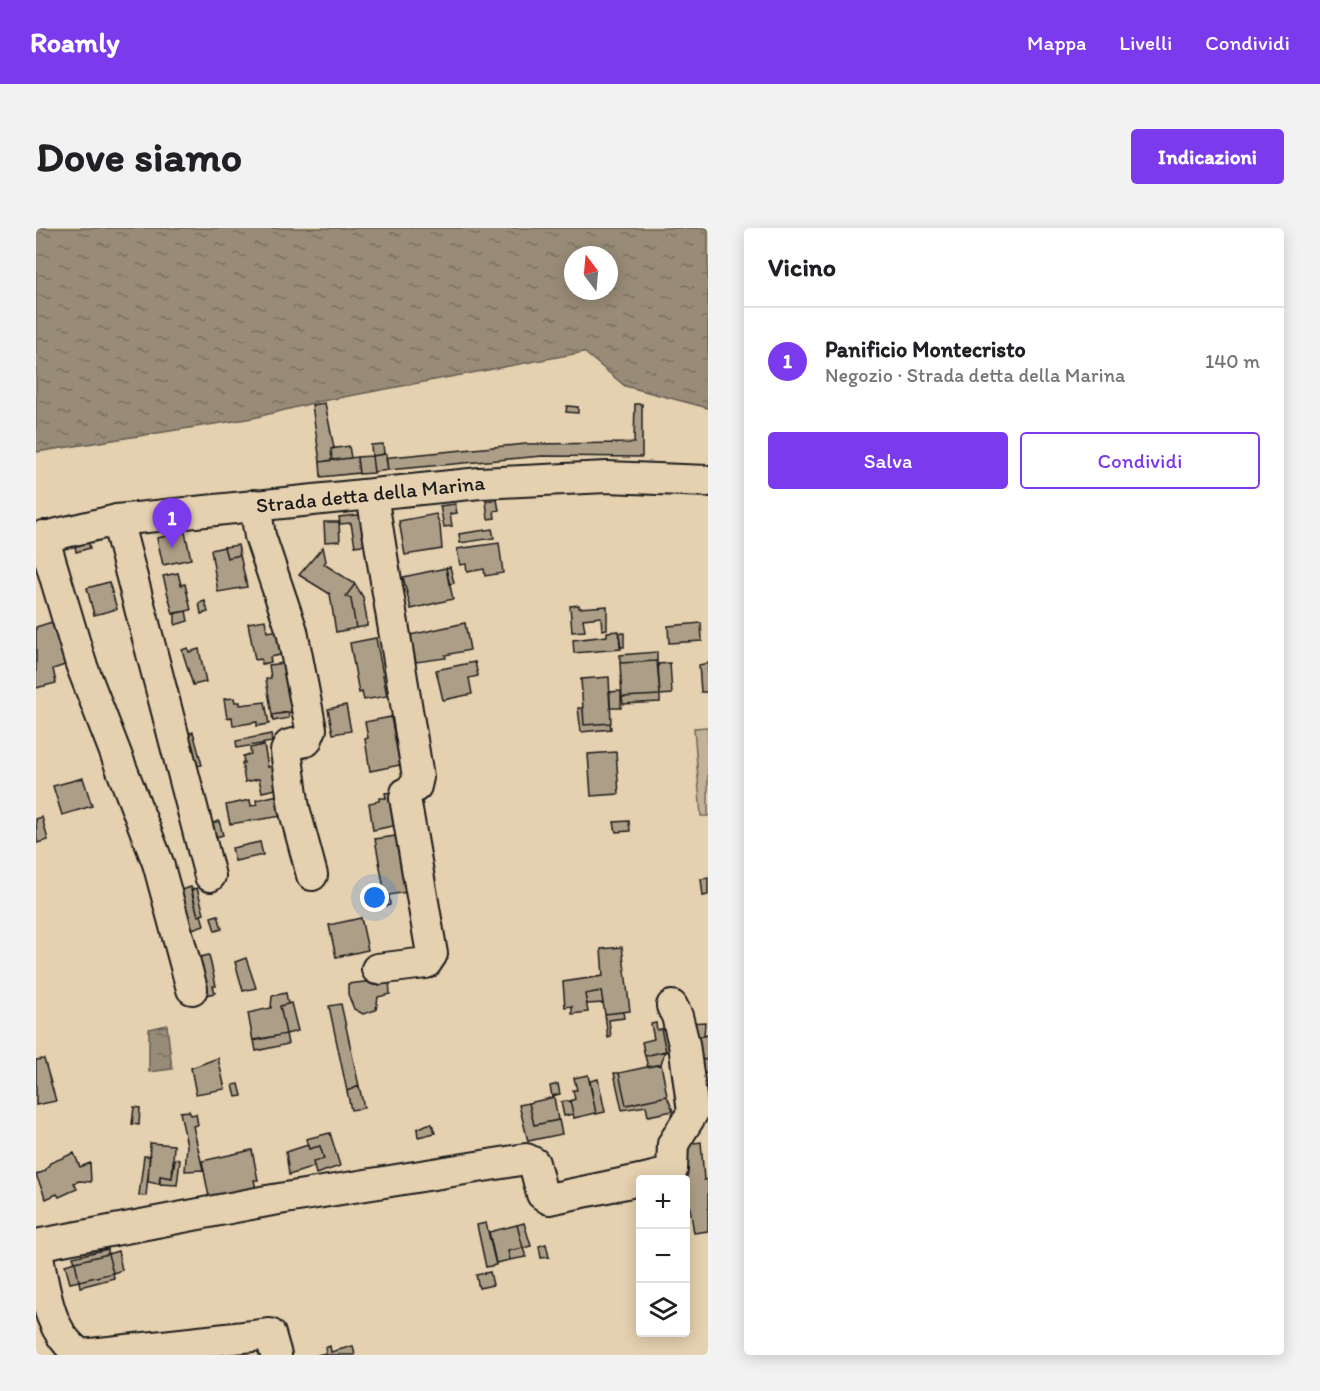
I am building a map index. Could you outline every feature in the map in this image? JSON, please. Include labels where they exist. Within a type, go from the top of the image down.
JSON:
[{"type":"street","name":"Strada detta della Marina","points":[[40,537],[117,520],[480,483],[607,477],[708,481]]},
{"type":"street","points":[[372,495],[418,777],[416,786],[406,792],[405,798],[432,954],[430,961],[426,963],[377,969]]},
{"type":"street","points":[[255,505],[260,536],[292,631],[310,729],[306,741],[289,745],[286,750],[294,808],[312,875]]},
{"type":"street","points":[[117,520],[210,876]]},
{"type":"street","points":[[40,537],[81,664],[158,863],[192,989]]},
{"type":"street","points":[[661,1175],[672,1170],[673,1144],[693,1112],[684,1044],[678,1016],[672,1006]]},
{"type":"street","points":[[276,1355],[270,1334],[82,1355],[68,1347],[44,1317],[36,1246],[267,1201],[526,1159],[534,1163],[542,1194],[549,1199],[636,1181]]},
{"type":"shaded area","points":[[708,727],[708,816],[701,816],[694,728]]},
{"type":"water","points":[[36,228],[708,228],[708,408],[625,386],[584,352],[317,402],[253,418],[36,452]]},
{"type":"water","points":[[167,1025],[172,1069],[149,1072],[149,1029]]},
{"type":"building","points":[[325,403],[334,448],[331,449],[332,460],[320,462],[312,405]]},
{"type":"building","points":[[635,404],[642,404],[642,457],[542,456],[388,470],[386,458],[391,457],[526,444],[634,443]]},
{"type":"building","points":[[567,406],[578,407],[578,413],[566,412]]},
{"type":"building","points":[[383,444],[384,454],[372,456],[371,445]]},
{"type":"building","points":[[349,446],[351,458],[332,460],[331,449]]},
{"type":"building","points":[[386,454],[388,470],[374,472],[372,456]]},
{"type":"building","points":[[372,456],[374,473],[359,474],[357,457]]},
{"type":"building","points":[[357,457],[359,473],[321,477],[320,462]]},
{"type":"building","points":[[497,500],[499,510],[494,511],[495,518],[488,519],[486,501]]},
{"type":"building","points":[[455,504],[457,513],[450,514],[452,526],[444,527],[440,506]]},
{"type":"building","points":[[366,514],[370,544],[355,546],[351,523],[340,524],[339,517]]},
{"type":"building","points":[[436,514],[440,526],[442,549],[405,555],[399,521]]},
{"type":"building","points":[[324,522],[339,522],[340,541],[325,542]]},
{"type":"building","points":[[492,529],[494,538],[460,543],[459,534]]},
{"type":"building","points":[[185,532],[191,559],[163,565],[157,538]]},
{"type":"building","points":[[88,542],[90,548],[76,552],[75,546]]},
{"type":"building","points":[[499,543],[503,573],[485,576],[484,569],[467,572],[466,564],[460,565],[457,549]]},
{"type":"building","points":[[238,545],[240,555],[227,558],[224,547]]},
{"type":"building","points":[[224,547],[227,558],[240,555],[247,587],[218,592],[211,550]]},
{"type":"building","points":[[323,547],[326,561],[324,564],[355,584],[346,596],[351,599],[356,628],[336,632],[330,594],[299,575]]},
{"type":"building","points":[[450,567],[454,583],[449,584],[446,568]]},
{"type":"building","points":[[446,568],[453,599],[411,609],[403,577]]},
{"type":"building","points":[[178,573],[181,585],[185,584],[191,610],[173,614],[163,576]]},
{"type":"building","points":[[109,582],[117,609],[94,615],[87,588]]},
{"type":"building","points":[[355,584],[363,597],[367,620],[367,626],[356,628],[351,599],[346,596]]},
{"type":"building","points":[[205,601],[208,612],[201,614],[199,603]]},
{"type":"building","points":[[579,605],[579,608],[607,606],[607,629],[602,630],[601,617],[583,619],[585,631],[572,632],[570,606]]},
{"type":"building","points":[[186,611],[188,621],[175,625],[175,613]]},
{"type":"building","points":[[265,620],[267,632],[281,630],[285,654],[270,657],[271,662],[262,664],[261,659],[255,660],[248,623]]},
{"type":"building","points":[[52,622],[65,665],[53,669],[56,683],[36,688],[36,627]]},
{"type":"building","points":[[465,623],[470,650],[445,655],[446,658],[416,662],[410,635]]},
{"type":"building","points":[[701,623],[702,641],[669,643],[668,626]]},
{"type":"building","points":[[619,631],[621,649],[574,653],[573,640],[607,636],[607,632]]},
{"type":"building","points":[[619,633],[624,633],[624,647],[620,647]]},
{"type":"building","points":[[376,638],[387,696],[364,700],[362,692],[359,693],[350,643]]},
{"type":"building","points":[[188,648],[189,652],[199,649],[206,682],[193,685],[182,650]]},
{"type":"building","points":[[657,652],[657,661],[620,663],[620,655]]},
{"type":"building","points":[[657,661],[660,695],[622,697],[620,663]]},
{"type":"building","points":[[292,662],[300,711],[272,715],[266,679],[271,678],[269,665]]},
{"type":"building","points":[[475,662],[478,676],[469,678],[472,694],[443,700],[436,670]]},
{"type":"building","points":[[670,663],[672,694],[660,695],[658,664]]},
{"type":"building","points":[[708,663],[708,692],[701,692],[699,665]]},
{"type":"building","points":[[609,677],[611,723],[584,725],[581,679]]},
{"type":"building","points":[[621,691],[621,708],[610,708],[609,692]]},
{"type":"building","points":[[660,695],[660,702],[623,704],[622,697]]},
{"type":"building","points":[[234,698],[235,702],[240,702],[240,705],[265,702],[269,724],[257,726],[257,722],[233,726],[232,717],[227,718],[224,699]]},
{"type":"building","points":[[346,705],[351,731],[333,734],[328,709]]},
{"type":"building","points":[[578,708],[583,708],[584,725],[610,723],[611,729],[581,732]]},
{"type":"building","points":[[288,712],[289,718],[273,721],[272,715]]},
{"type":"building","points":[[391,717],[400,765],[370,771],[365,722]]},
{"type":"building","points":[[193,732],[202,765],[197,766],[188,734]]},
{"type":"building","points":[[271,734],[272,742],[237,748],[236,741]]},
{"type":"building","points":[[264,745],[268,767],[278,765],[281,788],[262,792],[259,779],[245,782],[242,763],[244,763],[243,756],[251,754],[250,748]]},
{"type":"building","points":[[616,752],[619,794],[591,796],[588,754]]},
{"type":"building","points":[[83,778],[92,806],[62,815],[53,786]]},
{"type":"building","points":[[393,792],[398,825],[373,830],[369,803],[379,801],[379,798],[386,798],[385,793]]},
{"type":"building","points":[[278,795],[282,816],[230,824],[226,805],[250,800],[251,806],[257,804],[256,800]]},
{"type":"building","points":[[42,817],[48,840],[37,843],[36,819]]},
{"type":"building","points":[[219,821],[223,835],[216,837],[213,823]]},
{"type":"building","points":[[629,821],[630,831],[616,832],[614,822]]},
{"type":"building","points":[[402,835],[413,891],[389,895],[390,905],[387,906],[375,839]]},
{"type":"building","points":[[260,842],[263,855],[235,861],[232,848]]},
{"type":"building","points":[[708,878],[708,895],[703,896],[701,879]]},
{"type":"building","points":[[191,887],[198,916],[201,915],[204,925],[189,930],[178,891]]},
{"type":"building","points":[[197,888],[204,914],[198,916],[191,890]]},
{"type":"building","points":[[218,915],[222,929],[215,931],[211,917]]},
{"type":"building","points":[[361,918],[368,950],[336,957],[329,925]]},
{"type":"building","points":[[622,947],[630,1011],[605,1014],[601,991],[585,994],[588,1012],[572,1014],[572,1006],[565,1007],[563,982],[603,976],[601,949]]},
{"type":"building","points":[[209,955],[216,986],[213,986],[215,993],[201,996],[192,959]]},
{"type":"building","points":[[246,958],[256,988],[243,991],[235,962]]},
{"type":"building","points":[[389,979],[390,994],[378,997],[376,1010],[363,1014],[354,1009],[348,994],[348,984]]},
{"type":"building","points":[[601,991],[603,1003],[587,1004],[585,994]]},
{"type":"building","points":[[286,993],[288,1004],[280,1006],[286,1034],[253,1041],[248,1013],[271,1008],[272,996]]},
{"type":"building","points":[[291,1003],[298,1031],[286,1034],[280,1006]]},
{"type":"building","points":[[341,1004],[359,1086],[347,1091],[329,1006]]},
{"type":"building","points":[[623,1012],[624,1018],[609,1020],[611,1037],[608,1038],[605,1014]]},
{"type":"building","points":[[705,1022],[704,1036],[694,1037],[689,1023]]},
{"type":"building","points":[[656,1023],[657,1030],[661,1029],[666,1051],[645,1056],[642,1042],[654,1039],[651,1024]]},
{"type":"building","points":[[671,1027],[677,1057],[666,1051],[661,1029]]},
{"type":"building","points":[[286,1034],[288,1044],[256,1051],[254,1040]]},
{"type":"building","points":[[708,1035],[708,1059],[698,1061],[694,1037]]},
{"type":"building","points":[[665,1051],[661,1064],[648,1067],[645,1056]]},
{"type":"building","points":[[218,1058],[225,1089],[196,1094],[191,1068]]},
{"type":"building","points":[[44,1059],[56,1101],[36,1105],[36,1060]]},
{"type":"building","points":[[708,1059],[708,1073],[696,1075],[698,1061]]},
{"type":"building","points":[[661,1064],[667,1096],[626,1105],[619,1073]]},
{"type":"building","points":[[614,1073],[619,1073],[626,1105],[667,1096],[673,1111],[648,1116],[646,1106],[622,1110]]},
{"type":"building","points":[[588,1075],[596,1113],[574,1118],[570,1101],[575,1099],[573,1090],[577,1090],[574,1078]]},
{"type":"building","points":[[598,1079],[605,1112],[596,1114],[590,1081]]},
{"type":"building","points":[[239,1084],[242,1096],[236,1097],[233,1085]]},
{"type":"building","points":[[558,1084],[560,1094],[552,1096],[550,1086]]},
{"type":"building","points":[[359,1086],[364,1108],[351,1110],[347,1091]]},
{"type":"building","points":[[554,1097],[558,1120],[534,1125],[529,1103]]},
{"type":"building","points":[[570,1101],[573,1114],[564,1116],[561,1102]]},
{"type":"building","points":[[529,1103],[534,1125],[559,1120],[562,1134],[528,1141],[519,1105]]},
{"type":"building","points":[[134,1107],[140,1108],[139,1125],[132,1124]]},
{"type":"building","points":[[189,1111],[191,1115],[196,1114],[198,1125],[193,1126],[203,1170],[185,1171],[187,1145],[180,1112]]},
{"type":"building","points":[[432,1124],[435,1133],[418,1137],[417,1129]]},
{"type":"building","points":[[330,1133],[340,1166],[316,1174],[313,1162],[324,1159],[320,1146],[309,1149],[306,1139]]},
{"type":"building","points":[[701,1142],[704,1180],[708,1179],[708,1231],[694,1233],[690,1208],[690,1175],[685,1175],[680,1145]]},
{"type":"building","points":[[150,1143],[174,1145],[172,1178],[160,1176],[159,1184],[148,1182]]},
{"type":"building","points":[[308,1145],[309,1149],[320,1146],[324,1159],[313,1162],[314,1167],[289,1175],[286,1152]]},
{"type":"building","points":[[252,1150],[258,1180],[254,1180],[256,1189],[209,1197],[202,1161]]},
{"type":"building","points":[[74,1153],[80,1167],[90,1163],[91,1182],[79,1181],[74,1183],[77,1189],[59,1197],[57,1194],[46,1199],[36,1175],[45,1171],[50,1163]]},
{"type":"building","points":[[144,1156],[150,1156],[146,1196],[139,1195]]},
{"type":"building","points":[[175,1159],[180,1160],[177,1185],[160,1184],[160,1176],[172,1178]]},
{"type":"building","points":[[486,1223],[496,1265],[486,1267],[477,1225]]},
{"type":"building","points":[[524,1223],[531,1246],[523,1248],[517,1225]]},
{"type":"building","points":[[517,1225],[523,1248],[508,1251],[510,1260],[496,1263],[489,1232]]},
{"type":"building","points":[[546,1244],[549,1257],[541,1258],[539,1246]]},
{"type":"building","points":[[523,1248],[526,1257],[510,1260],[508,1251]]},
{"type":"building","points":[[108,1249],[108,1254],[75,1262],[73,1257]]},
{"type":"building","points":[[118,1251],[122,1270],[113,1273],[108,1254]]},
{"type":"building","points":[[108,1254],[113,1273],[79,1281],[75,1262]]},
{"type":"building","points":[[75,1262],[79,1281],[70,1283],[65,1265]]},
{"type":"building","points":[[490,1272],[493,1285],[479,1288],[476,1275]]},
{"type":"building","points":[[113,1273],[114,1278],[80,1287],[79,1281]]},
{"type":"building","points":[[330,1346],[331,1352],[353,1346],[355,1355],[317,1355],[326,1353],[325,1348]]},
{"type":"place","name":"Panificio Montecristo","points":[[172,548]]}]
